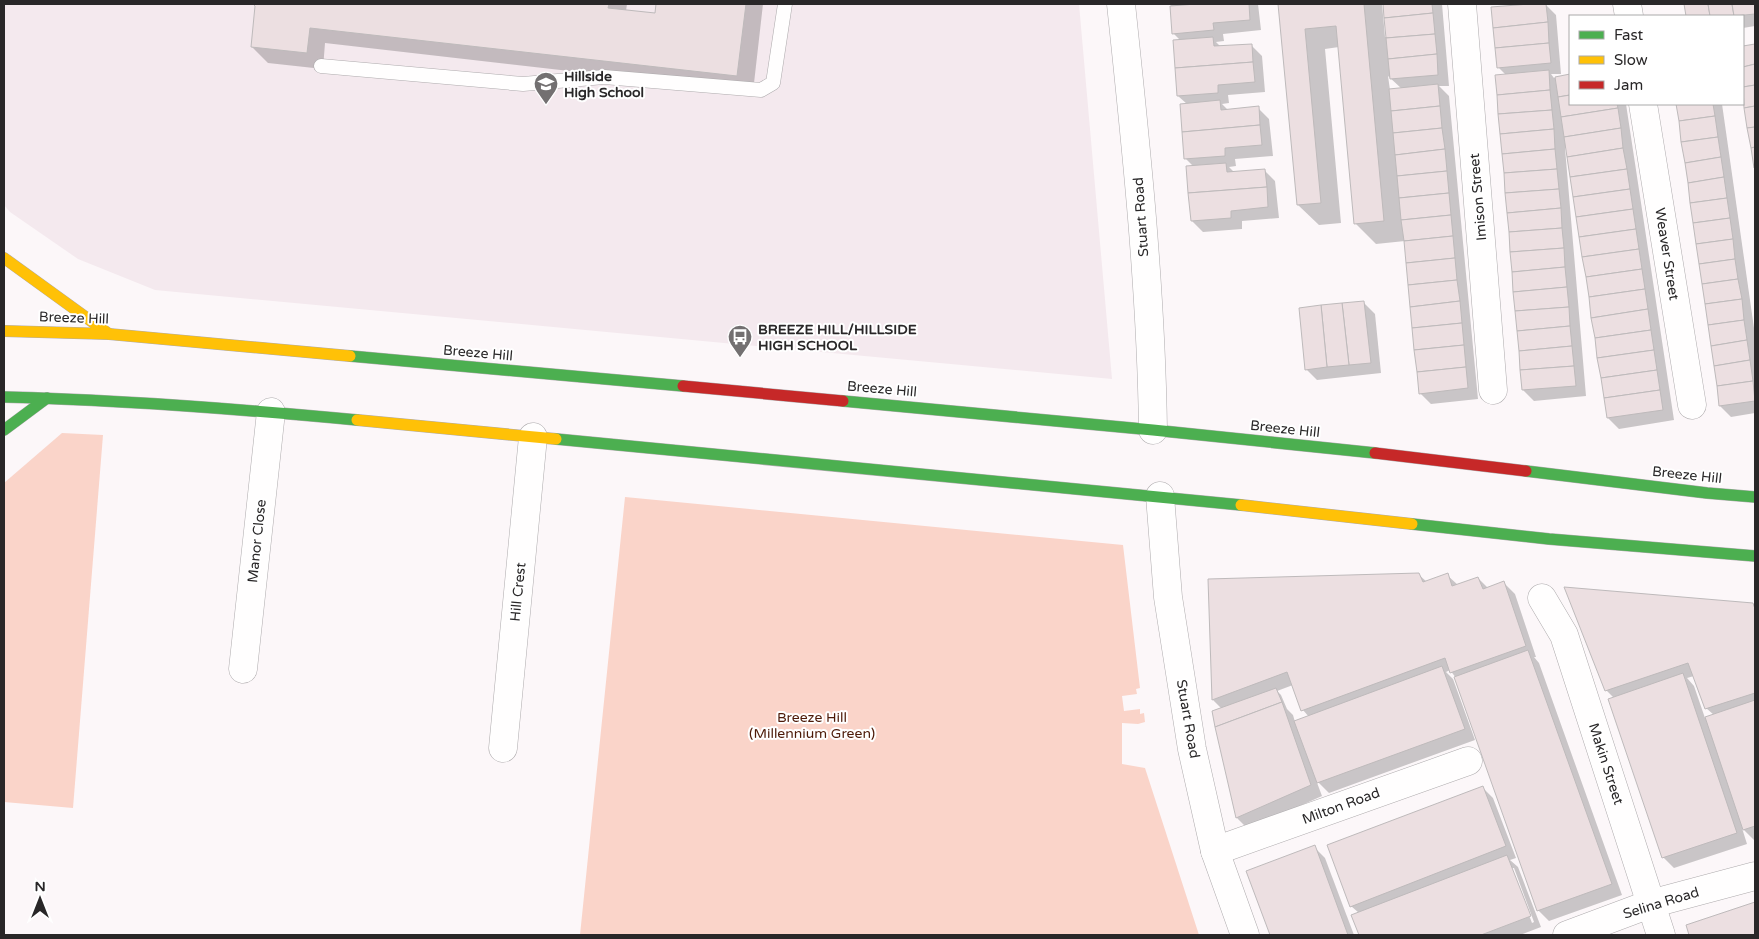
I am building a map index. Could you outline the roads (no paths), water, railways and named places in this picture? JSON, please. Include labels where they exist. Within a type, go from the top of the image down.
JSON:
[{"type":"main road","points":[[4,258],[109,334]]},
{"type":"main road","name":"Breeze Hill","points":[[4,331],[109,334],[923,408],[1381,454],[1707,493],[1755,497]]},
{"type":"main road","points":[[4,397],[87,399],[271,412],[1160,496],[1549,539],[1755,556]]},
{"type":"main road","points":[[4,430],[47,398]]},
{"type":"street","name":"Stuart Road","points":[[1121,4],[1135,137],[1152,353],[1153,430]]},
{"type":"street","name":"Imison Street","points":[[1462,4],[1493,390]]},
{"type":"street","name":"Weaver Street","points":[[1643,105],[1692,405]]},
{"type":"street","name":"Manor Close","points":[[244,669],[271,412]]},
{"type":"street","name":"Hill Crest","points":[[503,748],[533,437]]},
{"type":"street","name":"Stuart Road","points":[[1160,496],[1168,597],[1192,749],[1215,851],[1245,935]]},
{"type":"street","name":"Makin Street","points":[[1542,598],[1564,635],[1661,935]]},
{"type":"street","name":"Milton Road","points":[[1215,851],[1468,761]]},
{"type":"street","name":"Selina Road","points":[[1568,935],[1650,904],[1755,876]]},
{"type":"lane","points":[[321,66],[523,84],[604,77],[761,90],[773,83],[785,4]]},
{"type":"place","name":"Hillside High School","points":[[546,105]]},
{"type":"place","name":"BREEZE HILL/HILLSIDE HIGH SCHOOL","points":[[740,358]]},
{"type":"park label","name":"Breeze Hill (Millennium Green)","points":[[812,726]]}]
